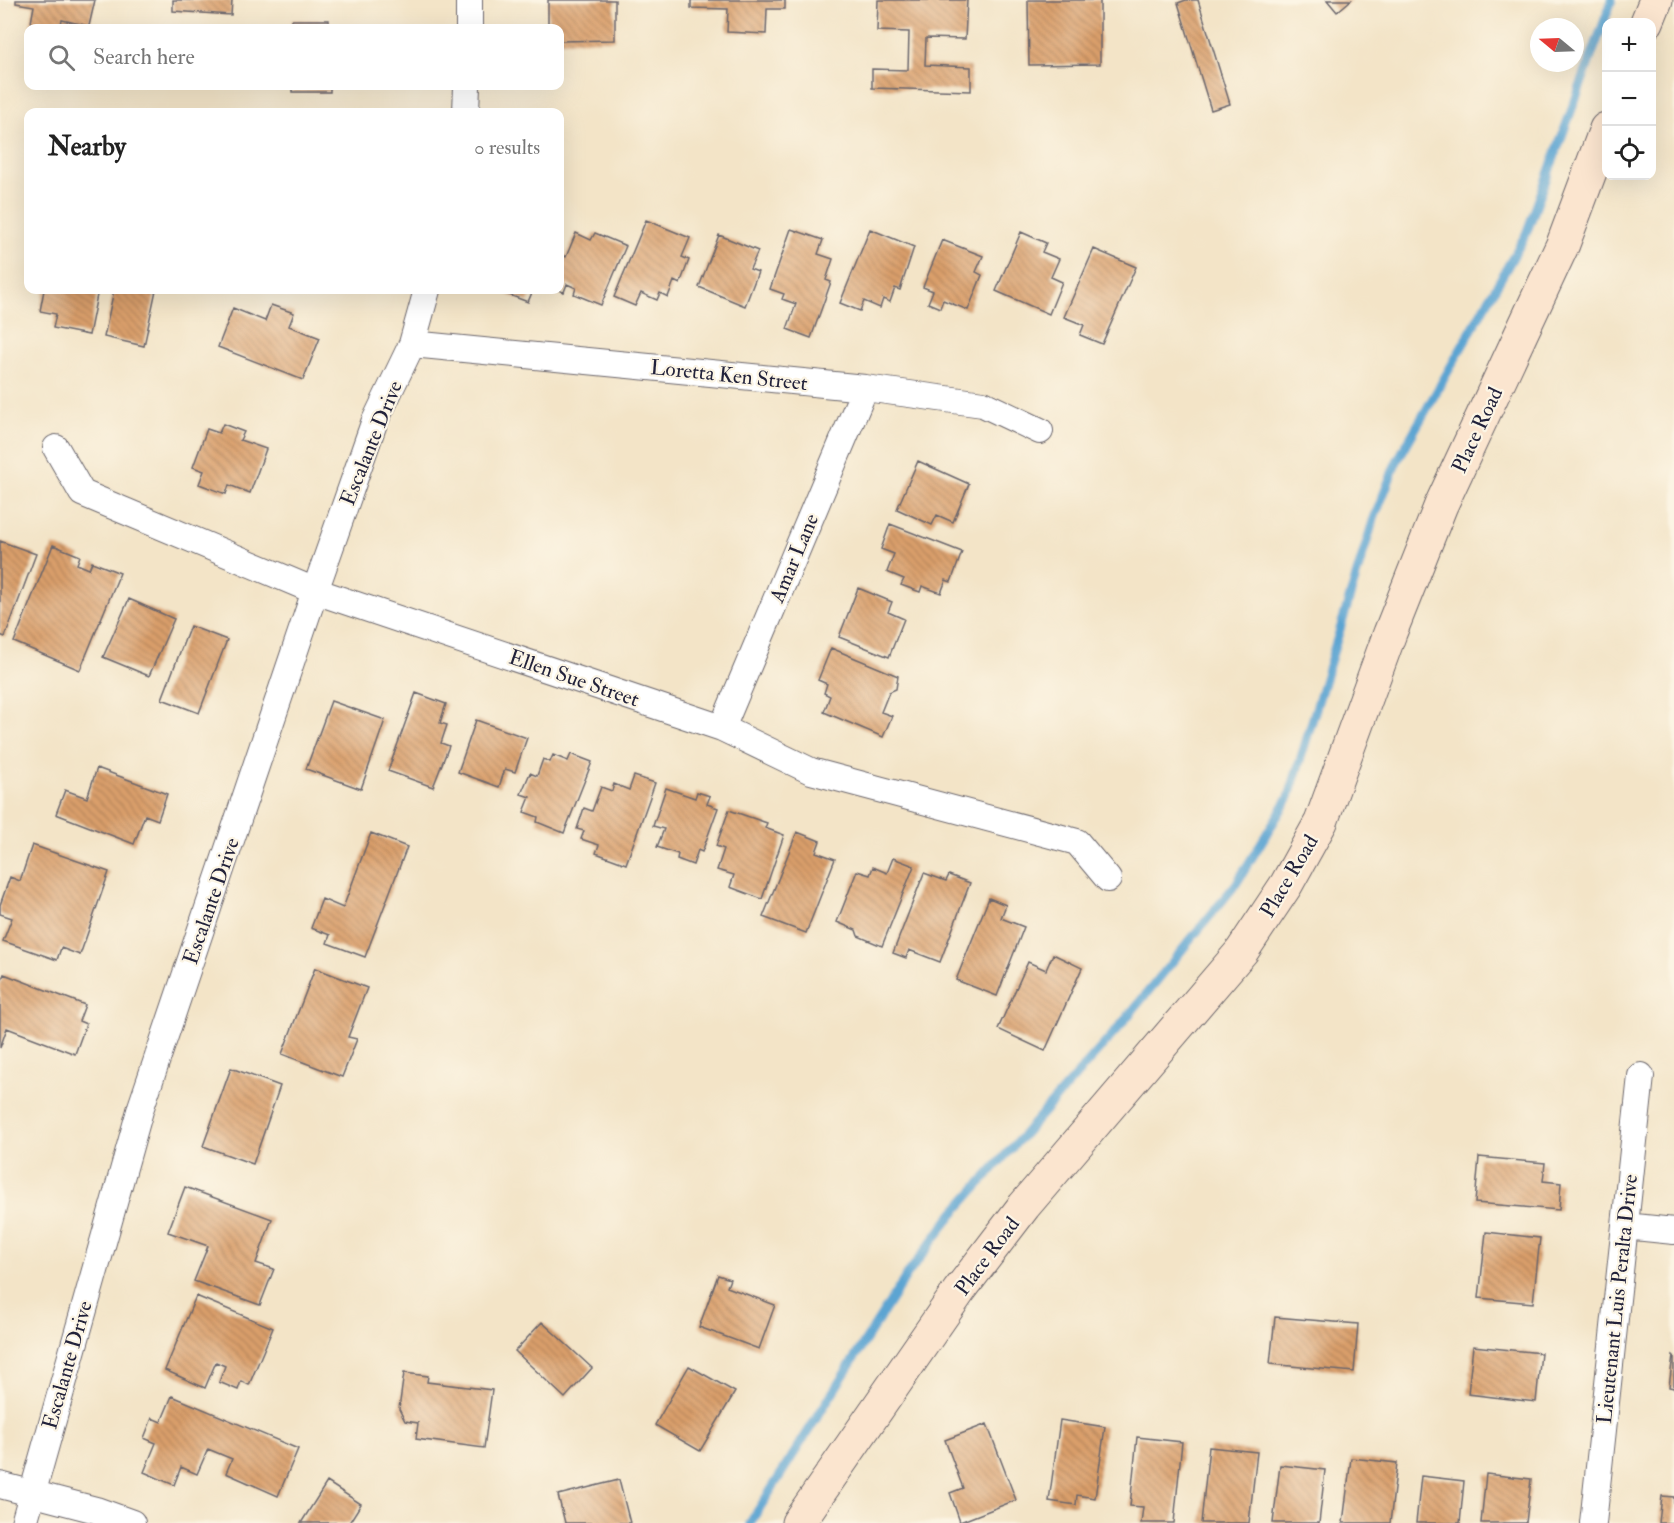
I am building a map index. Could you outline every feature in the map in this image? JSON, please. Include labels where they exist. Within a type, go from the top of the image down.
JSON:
[{"type":"street","points":[[469,0],[469,24]]},
{"type":"street","points":[[1649,18],[1656,0]]},
{"type":"street","points":[[466,108],[467,90]]},
{"type":"street","name":"Place Road","points":[[798,1523],[959,1291],[1024,1206],[1242,951],[1286,885],[1322,822],[1390,633],[1441,505],[1558,254],[1602,139]]},
{"type":"street","name":"Escalante Drive","points":[[24,1523],[30,1494],[141,1107],[315,591],[374,423],[412,344],[426,294]]},
{"type":"street","name":"Loretta Ken Street","points":[[412,344],[865,388],[983,404],[1040,431]]},
{"type":"street","name":"Amar Lane","points":[[722,728],[865,388]]},
{"type":"street","name":"Ellen Sue Street","points":[[56,448],[82,493],[315,591],[722,728],[811,771],[1077,842],[1108,879]]},
{"type":"street","name":"Lieutenant Luis Peralta Drive","points":[[1593,1523],[1641,1076]]},
{"type":"street","points":[[1625,1226],[1674,1231]]},
{"type":"street","points":[[0,1485],[96,1510],[132,1523]]},
{"type":"building","points":[[16,0],[95,0],[89,24],[62,20],[61,24],[31,24],[34,6],[16,3]]},
{"type":"building","points":[[173,0],[232,0],[231,15],[173,11]]},
{"type":"building","points":[[548,0],[615,0],[615,40],[564,41],[564,24],[548,24]]},
{"type":"building","points":[[691,0],[785,0],[785,9],[767,9],[766,34],[727,32],[728,9],[691,8]]},
{"type":"building","points":[[878,0],[967,0],[965,39],[926,38],[925,65],[971,67],[971,91],[872,88],[872,69],[908,70],[909,32],[877,31]]},
{"type":"building","points":[[1028,0],[1100,0],[1100,64],[1029,65]]},
{"type":"building","points":[[1198,0],[1230,104],[1211,110],[1178,3]]},
{"type":"building","points":[[1327,0],[1351,0],[1337,12]]},
{"type":"building","points":[[292,20],[329,20],[329,24],[292,24]]},
{"type":"building","points":[[292,90],[330,90],[330,92],[292,92]]},
{"type":"building","points":[[646,220],[690,238],[682,257],[689,260],[680,284],[674,281],[668,297],[660,293],[657,300],[641,293],[635,306],[614,297]]},
{"type":"building","points":[[791,229],[823,240],[818,254],[833,259],[826,280],[831,282],[811,338],[787,329],[796,304],[782,299],[784,294],[770,289]]},
{"type":"building","points":[[870,229],[914,247],[900,290],[895,288],[890,302],[883,299],[880,308],[864,301],[860,311],[840,303]]},
{"type":"building","points":[[1021,232],[1046,243],[1042,252],[1059,259],[1051,277],[1062,282],[1049,314],[996,291]]},
{"type":"building","points":[[576,233],[591,240],[595,233],[626,246],[601,305],[574,294],[576,288],[567,284],[564,292],[564,256],[566,257]]},
{"type":"building","points":[[719,235],[758,251],[750,269],[758,272],[745,306],[699,287]]},
{"type":"building","points":[[942,240],[983,256],[976,272],[982,275],[968,310],[943,300],[940,308],[928,303],[933,291],[923,287]]},
{"type":"building","points":[[1094,249],[1136,267],[1102,344],[1080,335],[1084,325],[1064,317]]},
{"type":"building","points":[[43,294],[97,294],[89,335],[53,328],[56,314],[40,311]]},
{"type":"building","points":[[113,294],[155,294],[144,346],[104,337]]},
{"type":"building","points":[[507,294],[531,294],[528,302]]},
{"type":"building","points":[[271,305],[294,313],[289,326],[320,338],[303,380],[218,347],[233,308],[265,321]]},
{"type":"building","points":[[223,424],[244,432],[240,440],[266,449],[250,493],[229,485],[226,494],[199,484],[204,471],[193,467],[207,429],[219,433]]},
{"type":"building","points":[[918,461],[969,484],[953,522],[937,515],[932,525],[897,509]]},
{"type":"building","points":[[890,524],[962,552],[951,582],[946,580],[941,593],[922,586],[920,592],[901,585],[904,579],[887,572],[894,554],[881,549]]},
{"type":"building","points":[[0,541],[36,554],[5,637],[0,635]]},
{"type":"building","points":[[53,545],[80,556],[77,564],[89,569],[92,562],[120,573],[80,670],[14,642]]},
{"type":"building","points":[[858,588],[892,602],[888,612],[904,619],[889,657],[839,637]]},
{"type":"building","points":[[129,599],[174,619],[149,676],[103,657]]},
{"type":"building","points":[[190,626],[227,640],[199,713],[162,699]]},
{"type":"building","points":[[831,648],[898,676],[896,689],[889,692],[881,712],[892,716],[883,737],[824,712],[830,696],[824,693],[827,684],[818,680]]},
{"type":"building","points":[[416,693],[446,704],[440,723],[447,725],[441,743],[449,746],[433,787],[388,771]]},
{"type":"building","points":[[331,701],[385,720],[361,789],[306,769]]},
{"type":"building","points":[[476,720],[527,738],[515,772],[505,769],[499,787],[458,772]]},
{"type":"building","points":[[571,754],[592,762],[564,833],[537,822],[538,817],[524,812],[530,797],[521,794],[530,773],[537,776],[543,759],[550,762],[553,755],[568,761]]},
{"type":"building","points":[[97,768],[167,794],[158,820],[145,815],[134,844],[56,814],[65,790],[87,798]]},
{"type":"building","points":[[634,776],[655,783],[626,864],[596,853],[599,845],[581,839],[584,831],[577,829],[584,808],[592,811],[601,787],[612,791],[614,784],[629,790]]},
{"type":"building","points":[[666,788],[695,798],[697,792],[710,796],[707,804],[718,808],[702,852],[698,850],[693,865],[677,859],[678,854],[657,847],[664,829],[653,826]]},
{"type":"building","points":[[729,810],[767,823],[765,828],[784,835],[762,899],[730,887],[734,875],[717,870],[724,849],[716,846]]},
{"type":"building","points":[[797,832],[820,841],[816,852],[835,859],[806,933],[763,917]]},
{"type":"building","points":[[371,833],[407,847],[365,957],[327,943],[330,935],[311,928],[322,899],[343,908]]},
{"type":"building","points":[[32,845],[109,872],[80,955],[61,948],[57,960],[3,941],[12,918],[0,914],[0,905],[10,877],[20,881]]},
{"type":"building","points":[[893,858],[914,866],[882,946],[858,936],[856,930],[837,922],[857,871],[870,875],[873,867],[887,873]]},
{"type":"building","points":[[924,873],[946,881],[949,875],[970,883],[940,962],[909,950],[906,958],[893,953]]},
{"type":"building","points":[[989,898],[1006,905],[1001,918],[1024,927],[997,996],[956,980]]},
{"type":"building","points":[[1053,954],[1082,968],[1045,1051],[998,1029],[1028,962],[1046,970]]},
{"type":"building","points":[[315,968],[367,988],[348,1037],[357,1039],[342,1077],[282,1054]]},
{"type":"building","points":[[4,974],[85,1005],[79,1021],[86,1024],[75,1054],[7,1028],[0,1048],[0,984]]},
{"type":"building","points":[[231,1068],[280,1086],[253,1164],[203,1146]]},
{"type":"building","points":[[1479,1157],[1545,1163],[1543,1181],[1561,1183],[1559,1210],[1475,1203]]},
{"type":"building","points":[[185,1187],[272,1219],[256,1263],[274,1269],[260,1305],[194,1281],[208,1246],[168,1232]]},
{"type":"building","points":[[1486,1232],[1540,1238],[1533,1303],[1479,1298]]},
{"type":"building","points":[[718,1275],[730,1279],[727,1287],[775,1305],[759,1349],[699,1327]]},
{"type":"building","points":[[196,1296],[273,1328],[249,1385],[241,1381],[238,1390],[219,1382],[225,1366],[216,1362],[205,1388],[165,1370]]},
{"type":"building","points":[[1275,1317],[1358,1324],[1354,1372],[1270,1364]]},
{"type":"building","points":[[542,1322],[592,1368],[565,1398],[515,1351]]},
{"type":"building","points":[[1473,1346],[1541,1353],[1536,1402],[1468,1394]]},
{"type":"building","points":[[1674,1356],[1674,1388],[1669,1387]]},
{"type":"building","points":[[689,1366],[735,1392],[700,1451],[655,1425]]},
{"type":"building","points":[[404,1373],[428,1376],[427,1382],[492,1390],[484,1448],[416,1439],[418,1423],[405,1421],[399,1409]]},
{"type":"building","points":[[172,1396],[298,1449],[278,1496],[226,1473],[232,1459],[208,1449],[197,1474],[181,1467],[174,1485],[144,1472],[156,1443],[144,1438],[152,1418],[161,1422]]},
{"type":"building","points":[[1060,1420],[1105,1427],[1095,1498],[1077,1495],[1076,1505],[1049,1501]]},
{"type":"building","points":[[987,1424],[1016,1500],[960,1522],[950,1493],[963,1488],[945,1440]]},
{"type":"building","points":[[1137,1437],[1182,1442],[1174,1523],[1141,1523],[1143,1507],[1130,1506]]},
{"type":"building","points":[[1209,1447],[1257,1452],[1249,1523],[1201,1523]]},
{"type":"building","points":[[1351,1458],[1397,1463],[1390,1523],[1343,1523]]},
{"type":"building","points":[[1280,1465],[1325,1470],[1319,1523],[1273,1523]]},
{"type":"building","points":[[1486,1474],[1531,1479],[1526,1523],[1481,1523]]},
{"type":"building","points":[[1421,1476],[1464,1481],[1460,1523],[1416,1523]]},
{"type":"building","points":[[619,1480],[630,1523],[565,1523],[558,1495]]},
{"type":"building","points":[[327,1482],[361,1504],[349,1523],[301,1523]]},
{"type":"building","points":[[1662,1496],[1674,1497],[1674,1523],[1659,1523]]},
{"type":"waterway","points":[[750,1523],[907,1275],[952,1215],[1115,1032],[1236,884],[1289,797],[1373,521],[1396,463],[1526,234],[1612,0]]}]
